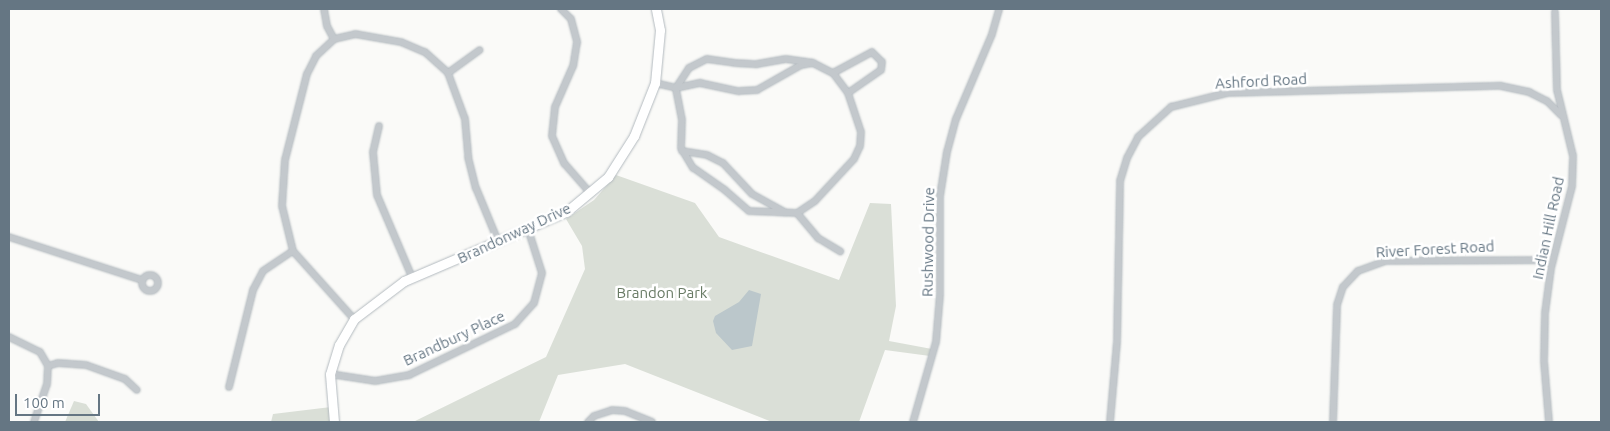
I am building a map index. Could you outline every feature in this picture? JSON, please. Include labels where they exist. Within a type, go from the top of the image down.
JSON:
[{"type":"street","points":[[324,9],[328,26],[334,39]]},
{"type":"street","points":[[562,9],[571,19],[578,42],[573,66],[556,107],[552,136],[564,163],[591,194]]},
{"type":"street","name":"Brandonway Drive","points":[[334,422],[330,374],[339,345],[354,319],[378,298],[412,277],[566,212],[591,194],[608,177],[634,136],[656,84],[660,30],[656,9]]},
{"type":"street","name":"Rushwood Drive","points":[[913,422],[928,381],[937,333],[939,204],[947,152],[956,119],[992,34],[999,9]]},
{"type":"street","name":"Indian Hill Road","points":[[1549,422],[1543,346],[1553,260],[1572,186],[1573,166],[1573,156],[1561,115],[1557,90],[1555,12]]},
{"type":"street","points":[[354,319],[293,251],[282,206],[285,160],[307,74],[316,56],[334,39],[355,34],[402,42],[425,52],[448,73],[465,119],[468,157],[476,188],[498,241]]},
{"type":"street","points":[[448,73],[480,50]]},
{"type":"street","points":[[833,73],[872,52],[882,62],[881,70],[848,93]]},
{"type":"street","points":[[708,59],[735,64],[757,64],[786,59],[813,63],[833,73],[848,93],[861,132],[860,146],[854,159],[815,201],[797,213],[749,211],[725,190],[693,168],[682,151],[682,120],[676,88],[689,68],[708,59]]},
{"type":"street","points":[[656,84],[676,88],[700,82],[739,91],[757,90],[801,65],[813,63]]},
{"type":"street","name":"Ashford Road","points":[[1110,422],[1117,342],[1120,181],[1127,158],[1138,137],[1171,107],[1221,93],[1500,86],[1529,92],[1547,101],[1561,115]]},
{"type":"street","points":[[379,126],[373,152],[377,195],[412,277]]},
{"type":"street","points":[[682,151],[707,155],[723,163],[752,194],[786,213]]},
{"type":"street","points":[[797,213],[818,238],[840,251]]},
{"type":"street","name":"Brandbury Place","points":[[330,374],[375,381],[409,375],[515,324],[534,304],[542,273],[528,229]]},
{"type":"street","points":[[9,237],[142,280]]},
{"type":"street","points":[[228,387],[253,290],[263,271],[293,251]]},
{"type":"street","name":"River Forest Road","points":[[1333,422],[1337,305],[1343,287],[1358,271],[1386,261],[1553,260]]},
{"type":"street","points":[[9,337],[40,352],[48,366],[47,384],[34,422]]},
{"type":"street","points":[[48,366],[58,362],[86,365],[125,379],[137,390]]},
{"type":"street","points":[[588,422],[612,410],[625,411],[652,422]]},
{"type":"green space","name":"Brandon Park","points":[[616,175],[695,203],[719,237],[839,280],[870,203],[891,204],[896,306],[889,341],[932,349],[930,356],[885,350],[859,422],[772,422],[625,364],[558,375],[539,422],[413,422],[546,357],[585,269],[582,246],[566,219],[594,200]]},
{"type":"green space","points":[[74,401],[86,404],[99,422],[65,422]]},
{"type":"green space","points":[[331,407],[335,422],[271,422],[273,414]]},
{"type":"shaded area","points":[[749,290],[761,294],[752,346],[732,350],[716,333],[713,321],[715,316],[739,302]]}]
